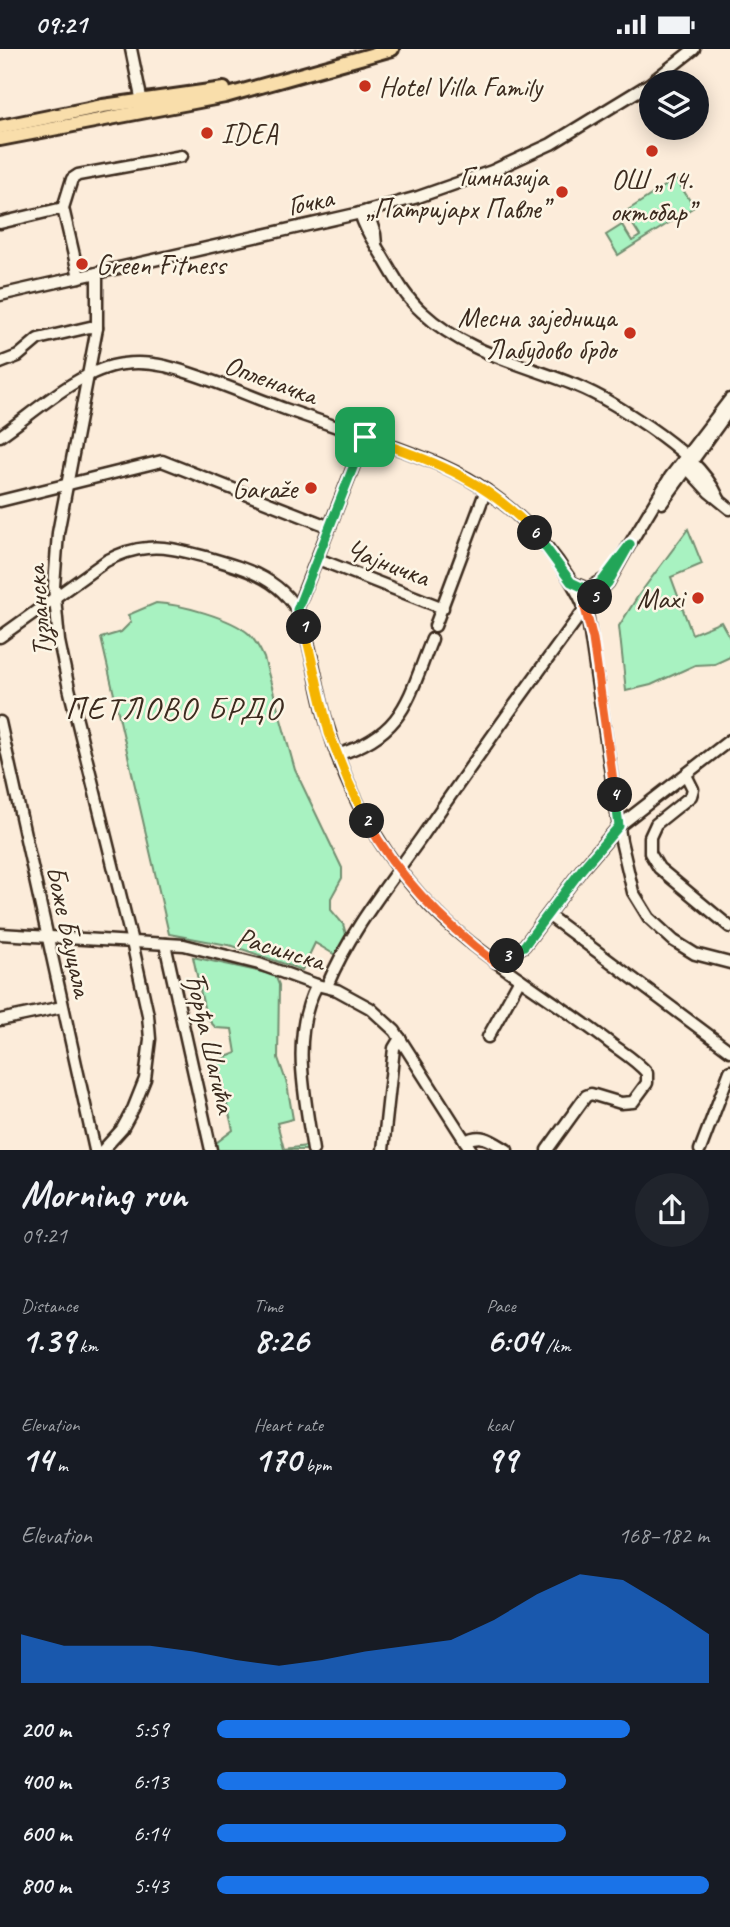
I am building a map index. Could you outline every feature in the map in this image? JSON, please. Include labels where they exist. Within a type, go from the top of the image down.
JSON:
[{"type":"main road","points":[[0,139],[143,106],[225,96],[392,49]]},
{"type":"main road","points":[[0,127],[103,106],[143,106]]},
{"type":"street","points":[[131,49],[143,106]]},
{"type":"street","name":"Гочка","points":[[667,70],[694,49]]},
{"type":"street","name":"Гочка","points":[[0,295],[418,197],[504,166],[574,132],[639,91]]},
{"type":"street","points":[[79,277],[63,208],[70,183],[75,176],[182,156]]},
{"type":"street","points":[[0,223],[63,208]]},
{"type":"street","points":[[363,212],[389,270],[422,313],[448,334],[498,359],[572,384],[606,399],[663,435],[709,492],[730,509]]},
{"type":"street","name":"Тузланска","points":[[97,273],[97,328],[57,546],[55,598],[69,694],[148,1015],[149,1055],[145,1079],[133,1109],[122,1129],[103,1150]]},
{"type":"street","points":[[0,363],[18,356],[38,339],[90,327],[97,328]]},
{"type":"street","name":"Опленачка","points":[[0,436],[90,375],[121,364],[139,363],[164,366],[365,437],[446,467],[486,489],[540,538],[589,604],[619,826],[630,884],[649,918],[665,934],[704,957],[730,963]]},
{"type":"street","points":[[313,1150],[304,1090],[303,1051],[306,1015],[322,986],[348,941],[488,741],[589,604],[730,399]]},
{"type":"street","points":[[687,463],[730,409]]},
{"type":"street","points":[[297,610],[365,437]]},
{"type":"street","points":[[0,501],[162,461],[330,527]]},
{"type":"street","name":"Чајничка","points":[[435,626],[486,489]]},
{"type":"street","points":[[589,604],[608,583],[630,544]]},
{"type":"street","points":[[0,637],[92,570],[119,554],[144,548],[170,548],[257,573],[276,585],[297,610],[307,638],[324,716],[337,755],[362,812],[398,870],[454,929],[495,962],[645,1070],[648,1076],[639,1098],[629,1104],[591,1094],[586,1096],[547,1150]]},
{"type":"street","name":"Чајничка","points":[[318,559],[443,608]]},
{"type":"street","points":[[571,582],[588,589],[603,580]]},
{"type":"street","points":[[569,632],[583,631],[594,645]]},
{"type":"street","points":[[337,755],[377,737],[399,717],[432,639]]},
{"type":"street","name":"Боже Бауцала","points":[[0,722],[95,1150]]},
{"type":"street","points":[[495,962],[521,950],[582,869],[619,826],[730,740]]},
{"type":"street","points":[[686,775],[693,789],[691,796],[656,824],[650,837],[650,853],[659,868],[730,927]]},
{"type":"street","points":[[548,915],[730,1051]]},
{"type":"street","name":"Расинска","points":[[0,934],[165,944],[211,951],[291,974],[348,995],[370,1008],[400,1038],[468,1146]]},
{"type":"street","name":"Ђорђа Шагића","points":[[165,944],[211,1150]]},
{"type":"street","points":[[488,1037],[520,979]]},
{"type":"street","points":[[0,1020],[62,1007]]},
{"type":"street","points":[[383,1150],[394,1048],[400,1038]]},
{"type":"street","points":[[700,1150],[730,1071]]},
{"type":"street","points":[[468,1146],[474,1137],[483,1136],[507,1150]]},
{"type":"green space","points":[[676,179],[694,207],[618,255],[606,235],[622,225],[632,241],[640,236],[625,212]]},
{"type":"green space","points":[[688,529],[702,564],[671,577],[692,634],[721,622],[730,638],[730,657],[715,664],[695,665],[651,685],[626,691],[619,626]]},
{"type":"green space","points":[[156,603],[218,617],[249,634],[261,651],[295,770],[342,868],[342,878],[331,898],[331,910],[343,924],[348,941],[337,956],[315,943],[302,970],[233,946],[169,934],[101,638],[121,632],[131,622],[128,615]]},
{"type":"green space","points":[[193,957],[275,975],[279,985],[278,1058],[287,1084],[293,1119],[277,1123],[284,1149],[307,1146],[307,1150],[217,1150],[216,1143],[233,1130],[218,1067],[221,1059],[236,1053],[232,1029],[216,1028],[206,1017]]},
{"type":"place","name":"Hotel Villa Family","points":[[365,86]]},
{"type":"place","name":"IDEA","points":[[207,133]]},
{"type":"place","name":"ОШ „14. октобар”","points":[[652,151]]},
{"type":"place","name":"Гимназија „Патријарх Павле”","points":[[562,192]]},
{"type":"place","name":"Green Fitness","points":[[82,264]]},
{"type":"place","name":"Месна заједница Лабудово брдо","points":[[630,333]]},
{"type":"place","name":"Garaže","points":[[311,488]]},
{"type":"place","name":"Maxi","points":[[698,598]]},
{"type":"district","name":"ПЕТЛОВО БРДО","points":[[174,708]]},
{"type":"route","points":[[365,437],[446,467],[486,489],[540,538],[576,586],[588,589],[597,585],[630,544],[608,583],[585,608],[594,645],[619,826],[582,869],[521,950],[495,962],[437,913],[398,870],[377,839],[362,812],[334,746],[324,716],[307,638],[297,610],[365,437]]}]
